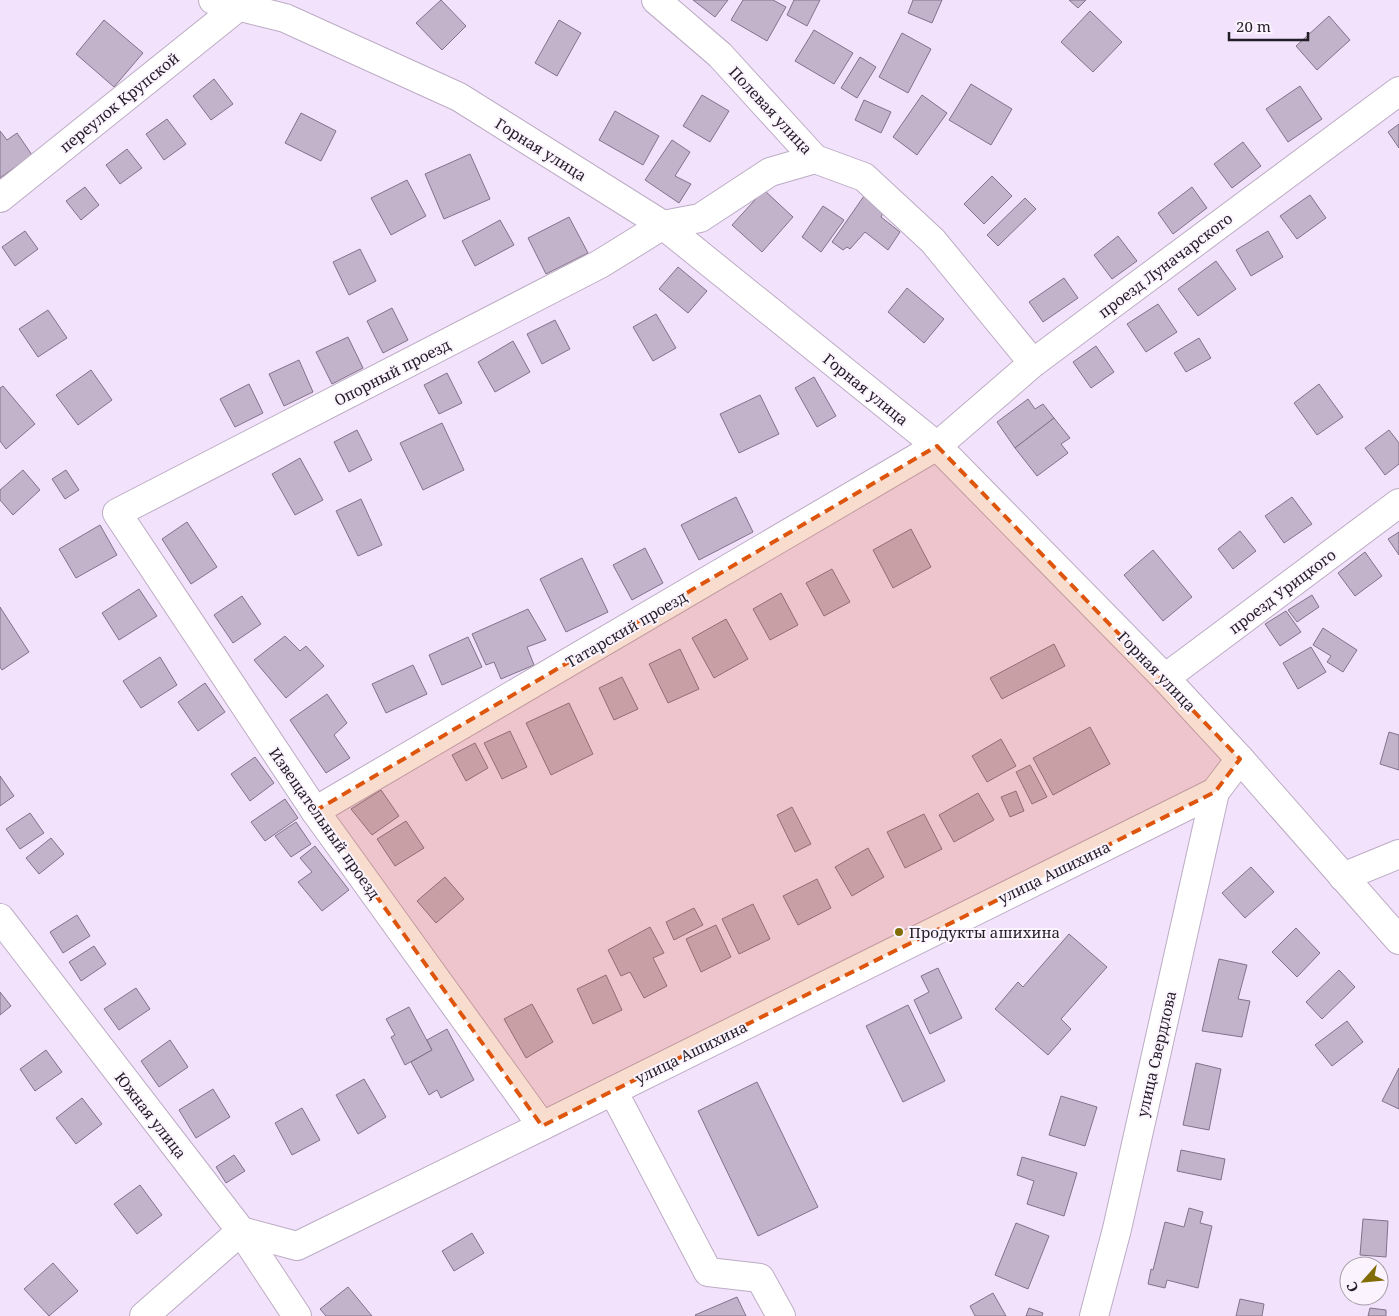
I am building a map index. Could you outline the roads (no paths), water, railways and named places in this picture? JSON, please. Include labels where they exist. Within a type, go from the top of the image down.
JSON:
[{"type":"street","name":"Полевая улица","points":[[656,0],[720,55],[816,159],[864,177],[933,241],[1033,363]]},
{"type":"street","name":"Горная улица","points":[[226,4],[293,9],[459,98],[663,226],[936,446],[1165,678],[1240,759],[1399,940]]},
{"type":"street","name":"переулок Крупской","points":[[0,198],[226,4]]},
{"type":"street","name":"проезд Луначарского","points":[[936,446],[1033,363],[1399,91]]},
{"type":"street","name":"Опорный проезд","points":[[117,513],[600,264],[663,226],[700,218],[770,172],[816,159]]},
{"type":"street","name":"Татарский проезд","points":[[315,811],[936,446]]},
{"type":"street","name":"проезд Урицкого","points":[[1165,678],[1399,503]]},
{"type":"street","name":"Извещательный проезд","points":[[117,513],[315,811],[542,1126]]},
{"type":"street","name":"улица Ашихина","points":[[241,1231],[297,1246],[1214,792],[1240,759]]},
{"type":"street","name":"улица Свердлова","points":[[1094,1316],[1117,1229],[1214,792]]},
{"type":"street","points":[[1343,877],[1399,854]]},
{"type":"street","name":"Южная улица","points":[[0,918],[241,1231],[297,1316]]},
{"type":"street","points":[[614,1090],[708,1272],[760,1278],[781,1316]]},
{"type":"street","points":[[144,1316],[241,1231]]},
{"type":"place","name":"Продукты ашихина","points":[[899,932]]}]
